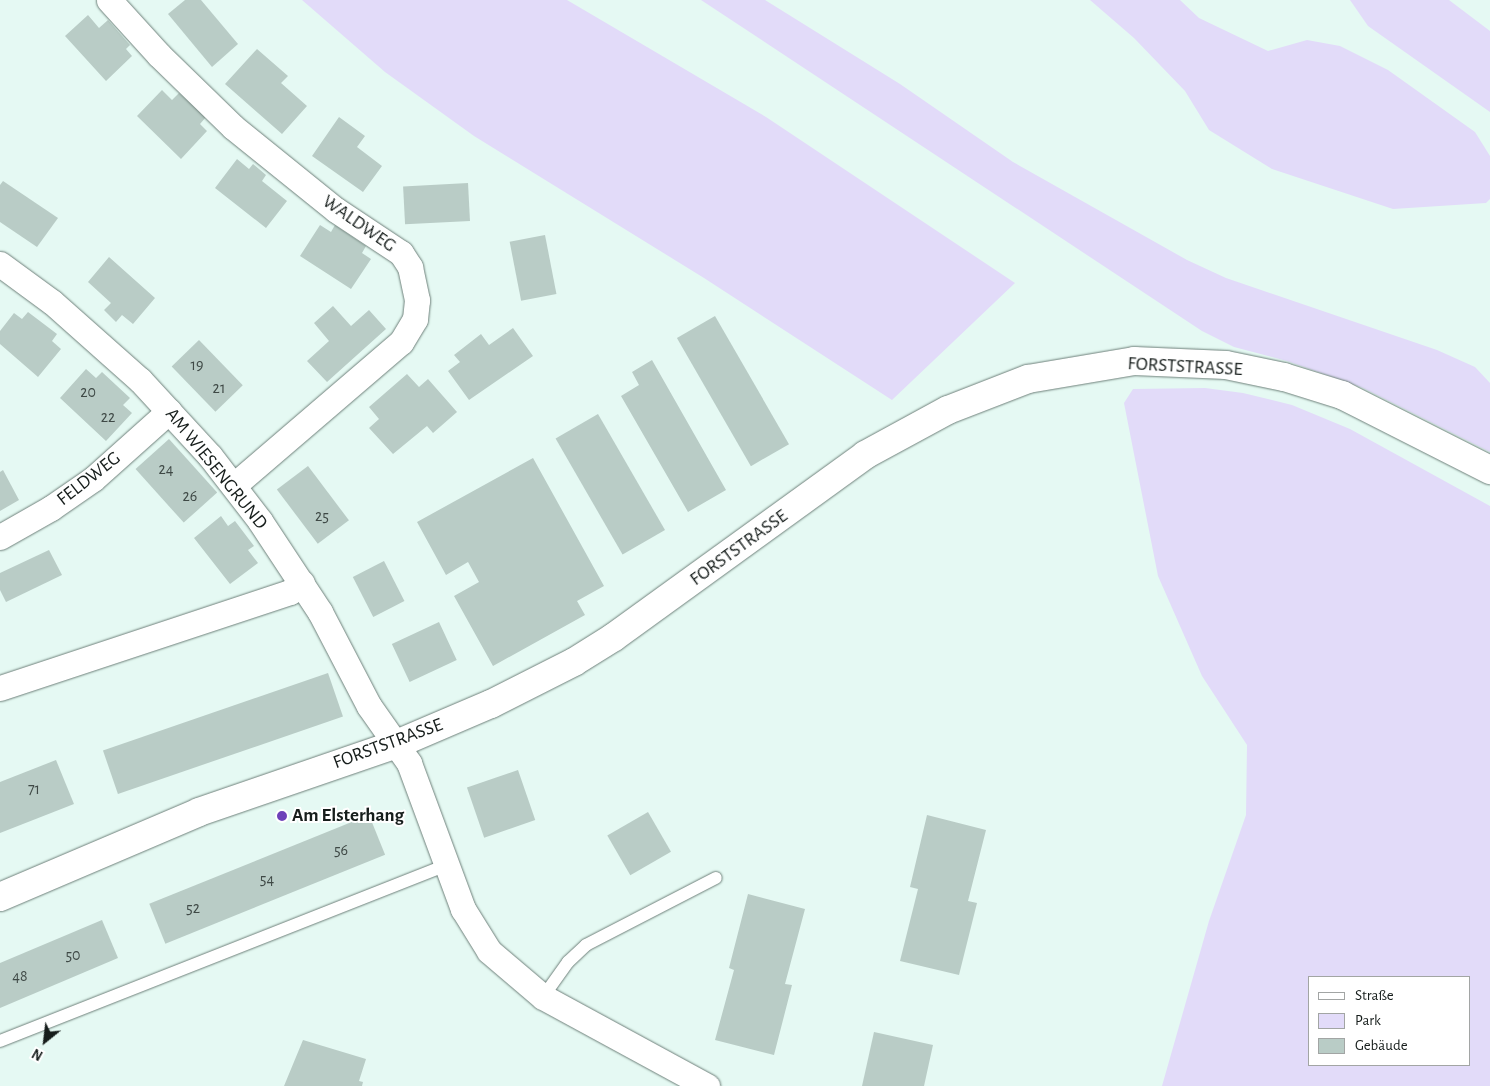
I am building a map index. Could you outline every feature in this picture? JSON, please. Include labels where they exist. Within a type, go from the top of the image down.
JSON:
[{"type":"street","name":"WALDWEG","points":[[108,0],[159,55],[233,127],[336,210],[401,253],[410,267],[417,300],[415,319],[401,342],[234,485]]},
{"type":"street","name":"AM WIESENGRUND","points":[[0,264],[101,344],[170,411],[234,485],[302,583],[369,706],[397,744]]},
{"type":"street","name":"FORSTSTRASSE","points":[[0,897],[199,812],[397,744],[491,704],[574,662],[664,603],[866,455],[948,410],[1028,379],[1134,361],[1226,365],[1284,377],[1342,395],[1490,470]]},
{"type":"street","name":"FELDWEG","points":[[0,537],[52,508],[93,479],[170,411]]},
{"type":"street","points":[[0,688],[290,592],[302,583]]},
{"type":"street","points":[[397,744],[409,763],[446,865],[477,936],[489,951],[543,997],[707,1086]]},
{"type":"lane","points":[[0,1041],[446,865]]},
{"type":"lane","points":[[543,997],[568,962],[586,945],[716,878]]},
{"type":"green space","points":[[302,0],[567,0],[766,117],[1015,283],[892,400],[704,278],[474,136],[385,72]]},
{"type":"green space","points":[[701,0],[765,0],[900,84],[1013,162],[1187,260],[1226,278],[1437,350],[1475,367],[1490,383],[1490,452],[1363,388],[1287,361],[1234,347],[1202,331]]},
{"type":"green space","points":[[1090,0],[1180,0],[1199,18],[1268,51],[1307,40],[1340,46],[1388,70],[1475,132],[1490,156],[1490,199],[1486,203],[1393,209],[1272,169],[1209,130],[1185,91],[1134,38]]},
{"type":"green space","points":[[1350,0],[1449,0],[1490,31],[1490,112],[1368,26]]},
{"type":"green space","points":[[1205,388],[1243,393],[1292,405],[1350,429],[1490,506],[1490,1086],[1162,1086],[1209,921],[1246,815],[1247,745],[1202,676],[1158,576],[1124,403],[1133,389]]},
{"type":"building","points":[[185,0],[201,0],[238,44],[212,67],[168,14]]},
{"type":"building","points":[[88,15],[99,28],[108,20],[130,45],[126,49],[132,56],[106,81],[65,36]]},
{"type":"building","points":[[257,49],[288,76],[281,83],[307,106],[282,134],[225,84]]},
{"type":"building","points":[[162,90],[172,100],[179,93],[206,117],[200,124],[207,131],[181,159],[137,116]]},
{"type":"building","points":[[339,117],[365,136],[357,147],[382,166],[363,192],[312,156]]},
{"type":"building","points":[[237,159],[249,169],[253,164],[266,175],[262,181],[287,201],[266,228],[215,188]]},
{"type":"building","points":[[3,181],[58,218],[37,247],[0,222],[0,185]]},
{"type":"building","points":[[468,183],[470,221],[405,224],[403,186]]},
{"type":"building","points":[[320,225],[331,232],[335,225],[366,246],[362,253],[371,259],[351,289],[300,256]]},
{"type":"building","points":[[545,235],[556,294],[521,301],[510,242]]},
{"type":"building","points":[[109,257],[155,298],[133,324],[122,315],[116,322],[104,310],[111,303],[88,282]]},
{"type":"building","points":[[333,306],[351,326],[369,310],[386,329],[327,382],[307,361],[329,341],[314,323]]},
{"type":"building","points":[[28,312],[57,334],[52,341],[61,349],[38,377],[0,344],[0,331],[14,313],[22,319]]},
{"type":"building","points":[[715,316],[789,444],[751,466],[677,338]]},
{"type":"building","points":[[513,328],[533,356],[469,400],[448,371],[460,362],[454,355],[481,334],[489,345]]},
{"type":"building","points":[[199,340],[243,385],[215,412],[172,366]]},
{"type":"building","points":[[652,360],[726,490],[688,512],[621,396],[639,385],[632,372]]},
{"type":"building","points":[[86,369],[96,378],[102,372],[130,398],[123,405],[132,413],[106,441],[60,398]]},
{"type":"building","points":[[407,374],[419,387],[428,379],[457,412],[433,433],[427,426],[393,454],[369,428],[379,419],[369,407]]},
{"type":"building","points":[[598,414],[665,530],[623,555],[556,439]]},
{"type":"building","points":[[169,439],[217,493],[184,523],[136,469]]},
{"type":"building","points":[[533,458],[604,586],[577,601],[585,615],[493,666],[454,596],[479,582],[468,562],[446,575],[417,522]]},
{"type":"building","points":[[308,466],[349,520],[318,544],[277,489]]},
{"type":"building","points":[[3,470],[19,500],[0,511],[0,472]]},
{"type":"building","points":[[221,516],[228,526],[235,521],[254,546],[248,550],[258,563],[230,584],[194,538]]},
{"type":"building","points":[[49,550],[62,575],[6,602],[0,590],[0,573]]},
{"type":"building","points":[[384,561],[404,601],[373,617],[353,577]]},
{"type":"building","points":[[439,622],[457,660],[410,682],[392,644]]},
{"type":"building","points":[[328,673],[343,716],[118,794],[103,750]]},
{"type":"building","points":[[56,760],[74,804],[0,833],[0,782]]},
{"type":"building","points":[[518,770],[535,820],[484,838],[467,788]]},
{"type":"building","points":[[648,812],[671,852],[630,875],[607,836]]},
{"type":"building","points":[[369,815],[385,855],[165,944],[149,904]]},
{"type":"building","points":[[927,815],[986,830],[968,901],[977,903],[959,975],[900,961],[918,889],[910,887]]},
{"type":"building","points":[[748,894],[805,909],[785,984],[792,985],[774,1055],[715,1040],[734,970],[729,968]]},
{"type":"building","points":[[102,920],[118,958],[0,1008],[0,963]]},
{"type":"building","points":[[874,1032],[933,1045],[924,1086],[862,1086]]},
{"type":"building","points":[[303,1040],[366,1059],[359,1081],[363,1082],[362,1086],[284,1086]]},
{"type":"place","name":"Am Elsterhang","points":[[282,816]]}]
